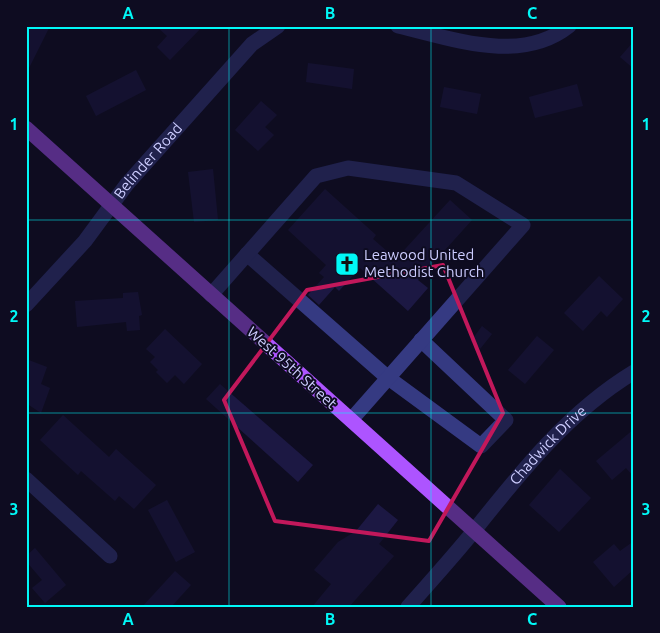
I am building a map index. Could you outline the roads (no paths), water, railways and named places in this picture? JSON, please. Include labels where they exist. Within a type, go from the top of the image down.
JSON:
[{"type":"main road","name":"West 95th Street","points":[[26,128],[559,607]]},
{"type":"street","name":"Belinder Road","points":[[26,305],[85,241],[127,184],[252,44],[278,26]]},
{"type":"street","points":[[398,26],[484,45],[511,47],[546,39],[568,26]]},
{"type":"street","points":[[211,295],[316,176],[348,168],[456,183],[523,225],[350,420]]},
{"type":"street","points":[[247,254],[387,377],[481,446],[506,420],[420,340]]},
{"type":"street","name":"Chadwick Drive","points":[[408,607],[474,531],[514,479],[553,437],[584,409],[634,372]]},
{"type":"street","points":[[26,479],[110,556]]},
{"type":"place","name":"Leawood United Methodist Church","points":[[347,264]]}]
